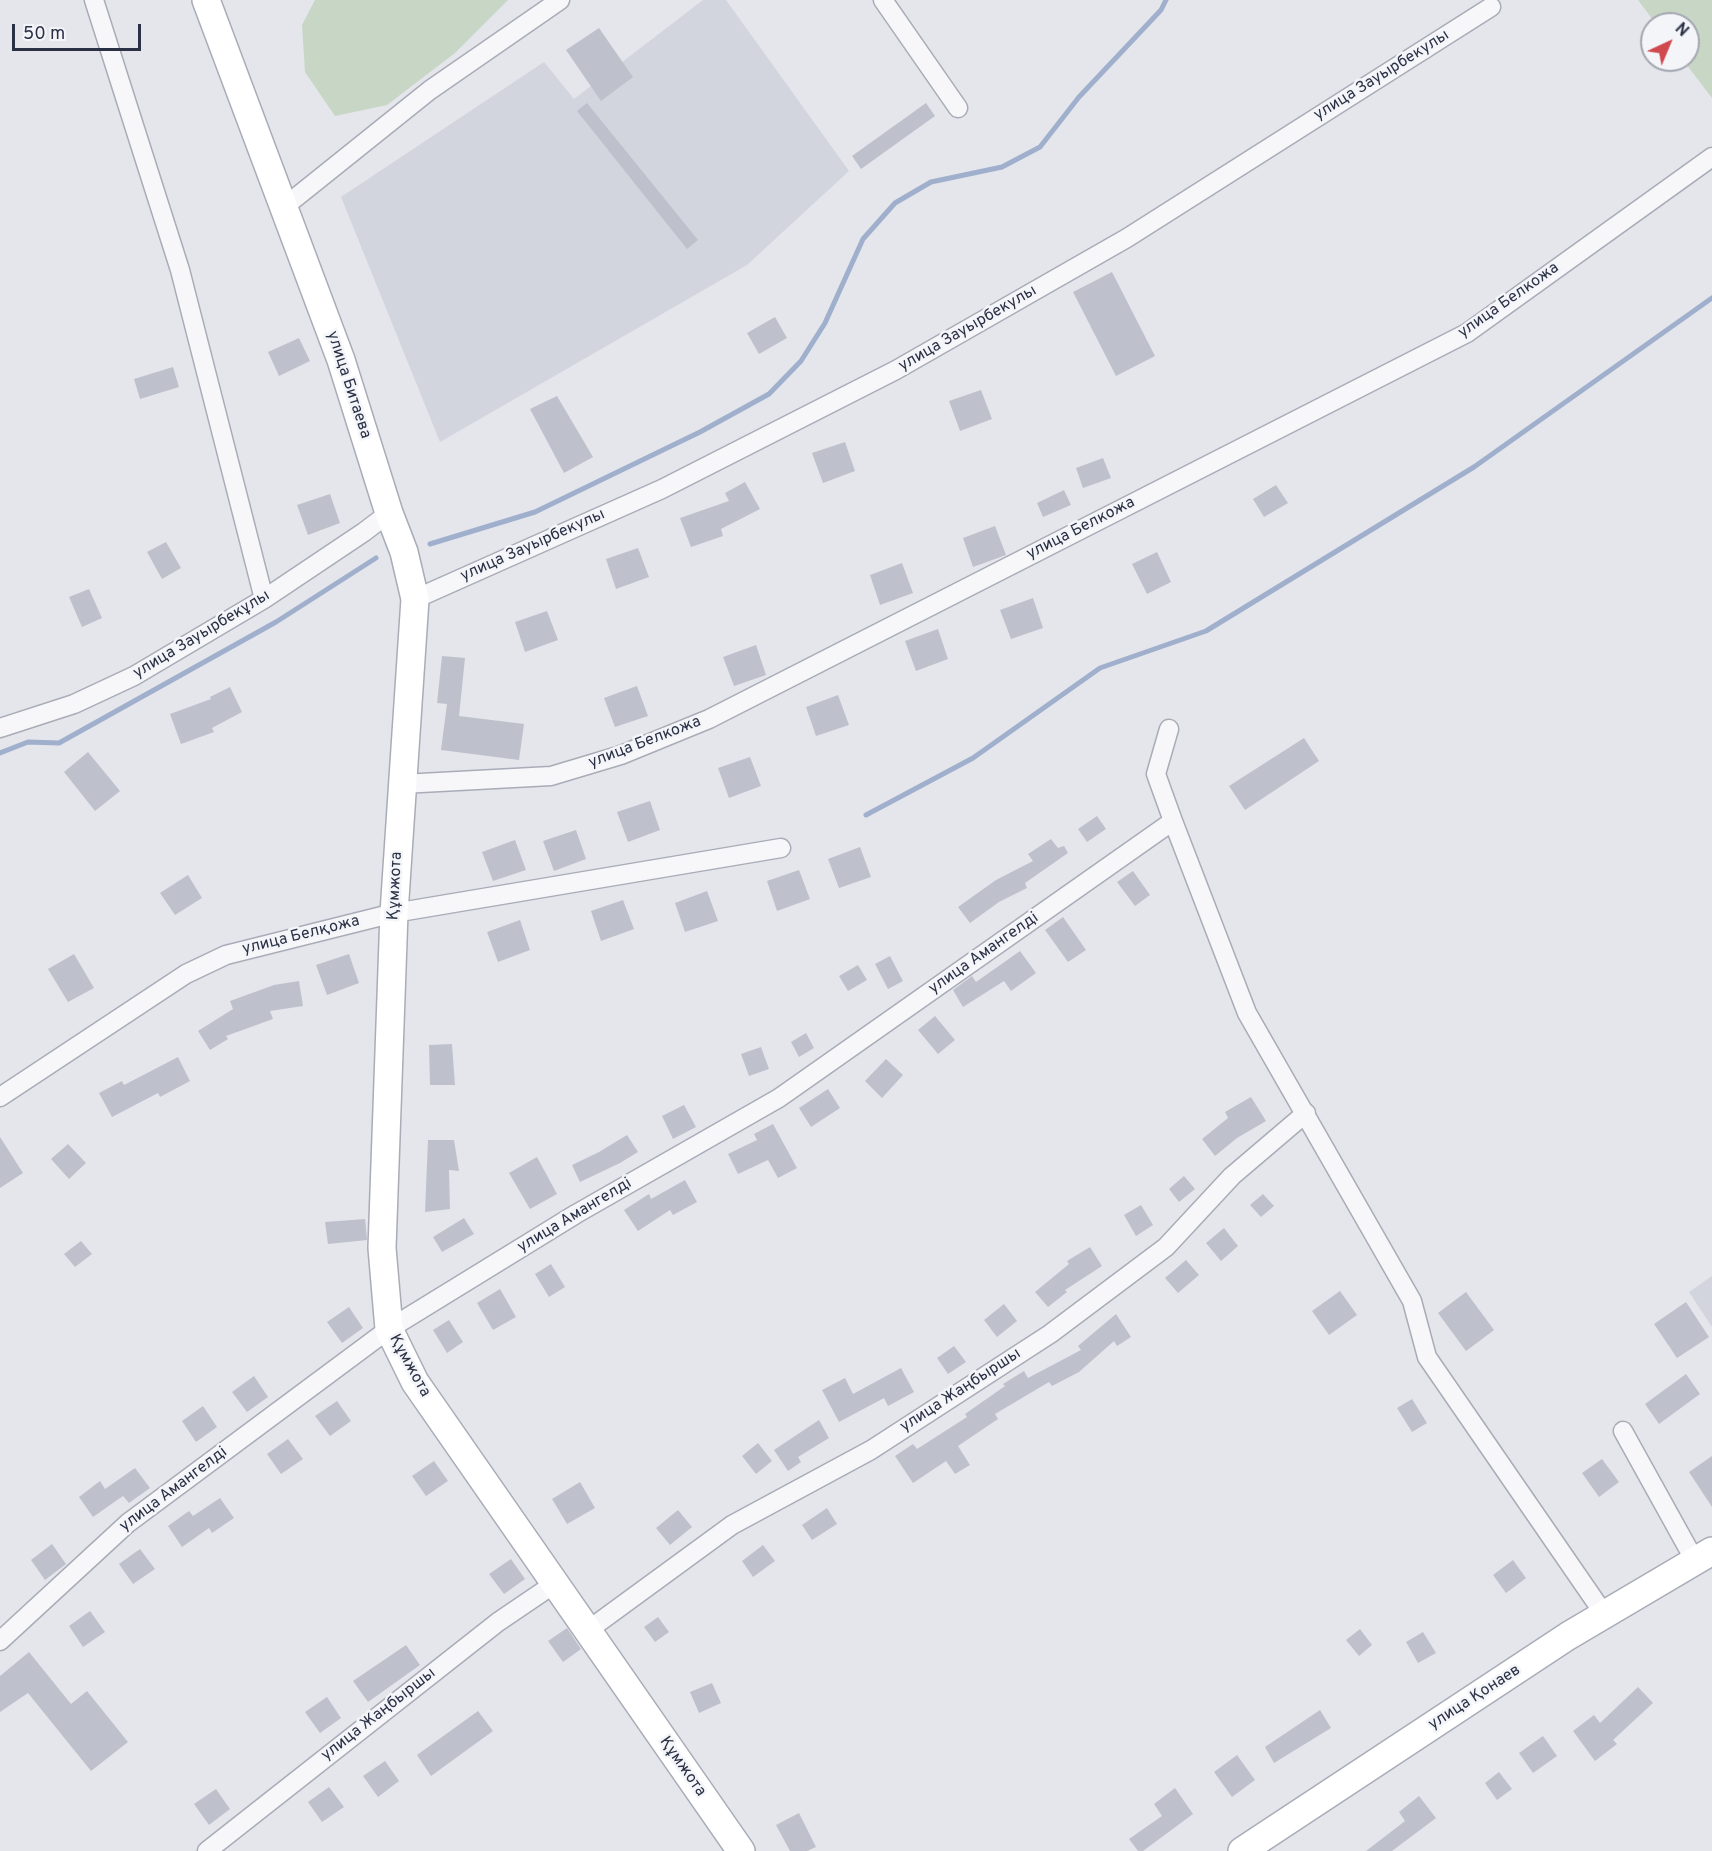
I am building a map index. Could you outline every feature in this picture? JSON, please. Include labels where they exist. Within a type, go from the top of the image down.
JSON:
[{"type":"street","points":[[94,0],[180,270],[264,599]]},
{"type":"street","name":"улица Битаева","points":[[206,0],[341,360],[389,513],[404,552],[415,599],[402,784]]},
{"type":"street","points":[[284,207],[430,90],[560,0]]},
{"type":"street","points":[[883,0],[958,108]]},
{"type":"street","name":"улица Зауырбекулы","points":[[415,599],[662,489],[896,370],[1127,238],[1491,7]]},
{"type":"street","name":"улица Белкожа","points":[[402,784],[551,776],[621,755],[709,719],[1467,333],[1712,157]]},
{"type":"street","name":"улица Зауырбекұлы","points":[[0,728],[74,704],[134,676],[264,599],[389,513]]},
{"type":"street","points":[[1169,729],[1156,774],[1247,1012],[1412,1301],[1427,1357],[1604,1614]]},
{"type":"street","name":"Құмжота","points":[[402,784],[394,912],[382,1248],[389,1329],[415,1382],[741,1851]]},
{"type":"street","name":"улица Амангелді","points":[[0,1641],[128,1523],[389,1329],[576,1214],[779,1098],[1173,821]]},
{"type":"street","name":"улица Белқожа","points":[[0,1097],[186,974],[226,955],[394,912],[781,848]]},
{"type":"street","name":"улица Жаңбыршы","points":[[587,1631],[732,1525],[871,1450],[1050,1334],[1166,1247],[1232,1176],[1306,1113]]},
{"type":"street","points":[[1623,1431],[1706,1559]]},
{"type":"street","name":"улица Қонаев","points":[[1242,1851],[1604,1614],[1706,1559]]},
{"type":"street","name":"улица Жаңбыршы","points":[[207,1851],[498,1622],[554,1584]]},
{"type":"shaded area","points":[[703,0],[726,0],[849,171],[747,265],[440,442],[341,197],[544,62],[574,99]]},
{"type":"shaded area","points":[[1712,1276],[1712,1327],[1689,1292]]},
{"type":"green space","points":[[315,0],[508,0],[455,53],[387,105],[335,116],[305,72],[302,25]]},
{"type":"green space","points":[[1638,0],[1712,0],[1712,98],[1692,72],[1700,72],[1700,12],[1647,12]]},
{"type":"building","points":[[599,28],[633,77],[601,101],[566,50]]},
{"type":"building","points":[[587,103],[698,240],[687,249],[577,111]]},
{"type":"building","points":[[926,103],[935,116],[861,169],[852,156]]},
{"type":"building","points":[[1112,272],[1155,356],[1116,376],[1073,292]]},
{"type":"building","points":[[775,317],[787,338],[759,354],[747,333]]},
{"type":"building","points":[[299,338],[310,361],[279,376],[268,352]]},
{"type":"building","points":[[173,367],[179,387],[140,399],[134,379]]},
{"type":"building","points":[[981,390],[992,419],[960,431],[949,401]]},
{"type":"building","points":[[557,396],[593,457],[564,473],[530,409]]},
{"type":"building","points":[[845,442],[855,471],[823,483],[812,453]]},
{"type":"building","points":[[1103,458],[1111,478],[1083,488],[1076,468]]},
{"type":"building","points":[[745,482],[760,509],[721,529],[723,536],[691,547],[680,518],[729,501],[725,493]]},
{"type":"building","points":[[1276,485],[1288,503],[1264,517],[1253,499]]},
{"type":"building","points":[[1064,490],[1071,505],[1043,517],[1037,503]]},
{"type":"building","points":[[330,494],[340,523],[308,535],[297,505]]},
{"type":"building","points":[[995,526],[1006,555],[973,567],[963,538]]},
{"type":"building","points":[[166,542],[181,568],[162,579],[147,552]]},
{"type":"building","points":[[638,548],[649,577],[616,589],[606,559]]},
{"type":"building","points":[[1157,552],[1171,582],[1147,594],[1132,564]]},
{"type":"building","points":[[902,563],[913,593],[880,605],[870,575]]},
{"type":"building","points":[[89,589],[102,618],[82,627],[69,597]]},
{"type":"building","points":[[1033,598],[1043,628],[1011,639],[1000,610]]},
{"type":"building","points":[[547,611],[558,640],[525,652],[515,622]]},
{"type":"building","points":[[938,629],[948,659],[916,671],[905,641]]},
{"type":"building","points":[[756,645],[766,675],[734,686],[723,657]]},
{"type":"building","points":[[442,656],[465,658],[459,716],[524,724],[519,760],[441,750],[447,704],[437,703]]},
{"type":"building","points":[[637,686],[648,716],[615,727],[604,698]]},
{"type":"building","points":[[230,687],[242,712],[212,728],[214,732],[181,744],[170,714],[211,699],[210,697]]},
{"type":"building","points":[[838,695],[849,725],[816,736],[806,707]]},
{"type":"building","points":[[1304,738],[1319,761],[1245,810],[1229,786]]},
{"type":"building","points":[[88,752],[120,791],[95,811],[64,772]]},
{"type":"building","points":[[750,757],[761,786],[729,798],[718,768]]},
{"type":"building","points":[[650,801],[660,830],[628,842],[617,812]]},
{"type":"building","points":[[1097,816],[1106,829],[1087,842],[1078,829]]},
{"type":"building","points":[[576,830],[586,859],[554,871],[543,841]]},
{"type":"building","points":[[1051,839],[1058,848],[1064,846],[1068,853],[1025,883],[1027,888],[999,902],[970,923],[958,907],[996,880],[1033,861],[1028,854]]},
{"type":"building","points":[[515,840],[526,870],[493,881],[482,852]]},
{"type":"building","points":[[860,847],[871,877],[839,888],[828,859]]},
{"type":"building","points":[[799,870],[810,899],[777,911],[767,881]]},
{"type":"building","points":[[1133,871],[1150,895],[1135,906],[1117,882]]},
{"type":"building","points":[[188,875],[202,898],[175,915],[160,893]]},
{"type":"building","points":[[707,891],[718,921],[685,932],[675,903]]},
{"type":"building","points":[[623,900],[634,929],[601,941],[591,911]]},
{"type":"building","points":[[1063,917],[1086,950],[1068,962],[1045,930]]},
{"type":"building","points":[[520,920],[530,950],[498,962],[487,932]]},
{"type":"building","points":[[1020,951],[1036,973],[1011,991],[1004,981],[963,1007],[953,990],[972,976],[976,982]]},
{"type":"building","points":[[74,954],[94,988],[68,1002],[48,969]]},
{"type":"building","points":[[349,954],[359,983],[327,995],[316,965]]},
{"type":"building","points":[[890,956],[903,981],[888,989],[875,964]]},
{"type":"building","points":[[858,965],[867,980],[848,991],[839,976]]},
{"type":"building","points":[[299,981],[303,1006],[270,1011],[273,1019],[226,1036],[228,1039],[210,1050],[198,1031],[233,1009],[230,1001],[274,985]]},
{"type":"building","points":[[935,1016],[955,1040],[938,1054],[918,1030]]},
{"type":"building","points":[[806,1033],[814,1048],[799,1057],[791,1042]]},
{"type":"building","points":[[452,1044],[455,1085],[430,1085],[429,1045]]},
{"type":"building","points":[[761,1047],[769,1069],[749,1076],[741,1054]]},
{"type":"building","points":[[178,1057],[190,1081],[160,1097],[158,1093],[112,1117],[99,1093],[122,1081],[124,1085]]},
{"type":"building","points":[[886,1059],[903,1075],[882,1098],[865,1081]]},
{"type":"building","points":[[828,1089],[840,1108],[811,1127],[799,1108]]},
{"type":"building","points":[[1251,1097],[1266,1121],[1237,1138],[1215,1156],[1202,1139],[1228,1118],[1225,1112]]},
{"type":"building","points":[[684,1105],[696,1127],[673,1139],[662,1116]]},
{"type":"building","points":[[773,1124],[797,1168],[778,1178],[768,1160],[738,1174],[728,1154],[757,1140],[754,1134]]},
{"type":"building","points":[[627,1135],[638,1152],[580,1182],[572,1165]]},
{"type":"building","points":[[0,1137],[23,1173],[0,1188]]},
{"type":"building","points":[[428,1140],[454,1140],[459,1171],[449,1170],[450,1209],[425,1212]]},
{"type":"building","points":[[68,1144],[86,1163],[69,1179],[51,1159]]},
{"type":"building","points":[[537,1157],[557,1194],[530,1209],[509,1173]]},
{"type":"building","points":[[1184,1176],[1195,1189],[1179,1202],[1169,1189]]},
{"type":"building","points":[[685,1180],[697,1202],[673,1215],[670,1210],[638,1231],[624,1210],[649,1194],[651,1199]]},
{"type":"building","points":[[1263,1194],[1274,1206],[1261,1217],[1250,1205]]},
{"type":"building","points":[[1141,1205],[1153,1225],[1136,1236],[1124,1215]]},
{"type":"building","points":[[464,1218],[474,1234],[442,1252],[433,1237]]},
{"type":"building","points":[[365,1219],[367,1240],[328,1244],[325,1222]]},
{"type":"building","points":[[1224,1228],[1238,1246],[1221,1261],[1206,1243]]},
{"type":"building","points":[[81,1241],[92,1254],[75,1267],[64,1254]]},
{"type":"building","points":[[1090,1247],[1102,1266],[1065,1290],[1067,1292],[1048,1307],[1035,1292],[1069,1264],[1067,1261]]},
{"type":"building","points":[[1186,1260],[1199,1275],[1178,1293],[1165,1278]]},
{"type":"building","points":[[551,1264],[565,1287],[549,1297],[535,1274]]},
{"type":"building","points":[[500,1289],[516,1317],[493,1330],[477,1303]]},
{"type":"building","points":[[1340,1291],[1357,1315],[1329,1335],[1312,1311]]},
{"type":"building","points":[[1466,1292],[1494,1330],[1466,1351],[1438,1313]]},
{"type":"building","points":[[1686,1302],[1709,1337],[1677,1358],[1654,1324]]},
{"type":"building","points":[[1004,1304],[1017,1321],[997,1337],[984,1320]]},
{"type":"building","points":[[349,1307],[363,1328],[342,1343],[327,1322]]},
{"type":"building","points":[[1116,1314],[1131,1337],[1117,1346],[1114,1341],[1079,1372],[1052,1386],[1049,1382],[995,1414],[998,1419],[958,1446],[970,1465],[955,1474],[946,1461],[913,1483],[895,1456],[913,1444],[917,1449],[967,1417],[965,1414],[1005,1386],[1003,1384],[1024,1371],[1028,1378],[1081,1350],[1078,1346]]},
{"type":"building","points":[[449,1320],[463,1342],[447,1353],[433,1330]]},
{"type":"building","points":[[954,1346],[966,1362],[948,1374],[937,1358]]},
{"type":"building","points":[[901,1368],[914,1392],[888,1406],[884,1398],[839,1422],[822,1390],[845,1378],[853,1394]]},
{"type":"building","points":[[1686,1374],[1700,1394],[1659,1424],[1645,1404]]},
{"type":"building","points":[[254,1376],[268,1397],[247,1412],[232,1392]]},
{"type":"building","points":[[1412,1399],[1427,1423],[1412,1432],[1397,1408]]},
{"type":"building","points":[[337,1401],[351,1421],[330,1436],[315,1416]]},
{"type":"building","points":[[203,1406],[217,1427],[196,1442],[182,1421]]},
{"type":"building","points":[[819,1420],[829,1438],[798,1457],[801,1462],[788,1471],[774,1450]]},
{"type":"building","points":[[288,1439],[303,1459],[281,1474],[267,1454]]},
{"type":"building","points":[[758,1443],[772,1461],[756,1474],[742,1456]]},
{"type":"building","points":[[1712,1456],[1712,1507],[1689,1472]]},
{"type":"building","points":[[1602,1459],[1619,1482],[1599,1497],[1582,1473]]},
{"type":"building","points":[[434,1461],[448,1481],[426,1496],[412,1476]]},
{"type":"building","points":[[135,1468],[150,1488],[129,1503],[123,1496],[93,1517],[79,1497],[100,1481],[105,1489]]},
{"type":"building","points":[[580,1482],[595,1508],[567,1524],[552,1499]]},
{"type":"building","points":[[220,1498],[234,1518],[212,1533],[209,1528],[182,1547],[168,1526],[189,1511],[193,1516]]},
{"type":"building","points":[[827,1508],[837,1524],[812,1540],[802,1525]]},
{"type":"building","points":[[678,1510],[692,1527],[670,1545],[656,1528]]},
{"type":"building","points":[[52,1544],[66,1564],[45,1580],[31,1560]]},
{"type":"building","points":[[763,1545],[775,1561],[753,1577],[742,1561]]},
{"type":"building","points":[[140,1549],[155,1569],[133,1584],[119,1564]]},
{"type":"building","points":[[511,1559],[525,1579],[504,1594],[489,1574]]},
{"type":"building","points":[[1513,1560],[1526,1578],[1506,1593],[1493,1575]]},
{"type":"building","points":[[90,1611],[105,1632],[83,1647],[69,1626]]},
{"type":"building","points":[[658,1617],[669,1632],[655,1642],[644,1627]]},
{"type":"building","points":[[567,1628],[581,1649],[563,1662],[548,1641]]},
{"type":"building","points":[[1360,1629],[1372,1645],[1359,1656],[1346,1640]]},
{"type":"building","points":[[1423,1632],[1436,1653],[1418,1663],[1406,1642]]},
{"type":"building","points":[[406,1645],[420,1665],[368,1702],[353,1681]]},
{"type":"building","points":[[29,1652],[71,1704],[87,1691],[128,1742],[91,1771],[28,1693],[0,1712],[0,1676]]},
{"type":"building","points":[[712,1683],[721,1703],[699,1713],[690,1692]]},
{"type":"building","points":[[1638,1687],[1653,1703],[1613,1740],[1617,1744],[1595,1761],[1573,1731],[1594,1715],[1600,1723]]},
{"type":"building","points":[[327,1697],[341,1718],[320,1733],[305,1712]]},
{"type":"building","points":[[1320,1710],[1331,1728],[1274,1763],[1265,1747]]},
{"type":"building","points":[[478,1711],[493,1731],[431,1776],[417,1755]]},
{"type":"building","points":[[1543,1736],[1557,1756],[1533,1773],[1519,1753]]},
{"type":"building","points":[[1237,1755],[1255,1780],[1232,1797],[1214,1772]]},
{"type":"building","points":[[385,1761],[399,1781],[378,1797],[363,1776]]},
{"type":"building","points":[[1499,1772],[1512,1789],[1497,1800],[1485,1783]]},
{"type":"building","points":[[329,1787],[344,1807],[322,1822],[308,1802]]},
{"type":"building","points":[[1175,1788],[1193,1814],[1143,1851],[1138,1851],[1129,1839],[1162,1816],[1154,1804]]},
{"type":"building","points":[[216,1789],[230,1809],[209,1825],[194,1804]]},
{"type":"building","points":[[1419,1796],[1436,1818],[1392,1851],[1366,1851],[1405,1821],[1399,1812]]},
{"type":"building","points":[[799,1813],[816,1847],[807,1851],[790,1851],[776,1825]]},
{"type":"waterway","points":[[430,544],[535,512],[700,432],[769,394],[801,361],[825,323],[863,239],[895,203],[931,182],[1002,167],[1040,147],[1079,97],[1161,10],[1166,0]]},
{"type":"waterway","points":[[866,815],[973,758],[1100,668],[1206,631],[1474,467],[1712,298]]},
{"type":"waterway","points":[[0,753],[28,742],[59,743],[276,622],[376,558]]}]
